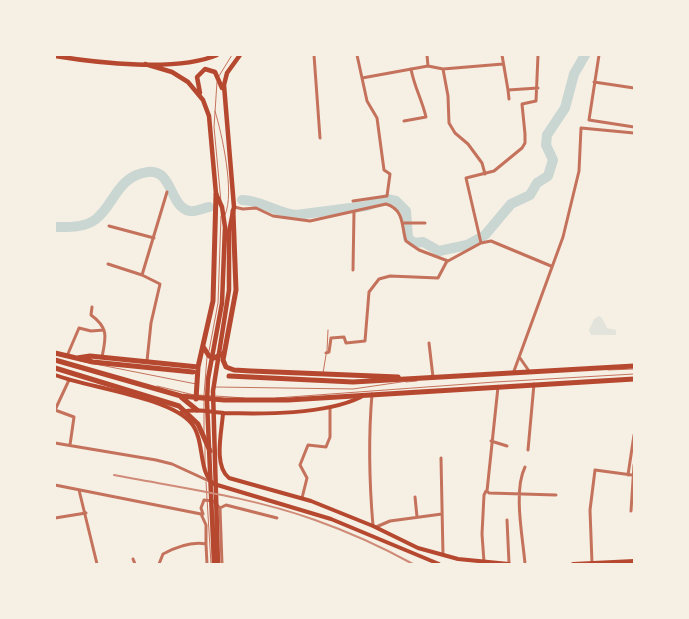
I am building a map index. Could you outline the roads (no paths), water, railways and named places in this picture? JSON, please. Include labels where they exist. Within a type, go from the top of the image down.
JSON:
[{"type":"highway","points":[[196,397],[198,367],[204,348],[214,280],[216,194]]},
{"type":"highway","points":[[234,209],[236,290],[224,364],[234,370],[382,375],[404,381]]},
{"type":"highway","points":[[204,348],[209,356],[214,358],[225,352]]},
{"type":"highway","points":[[55,353],[75,358],[193,372]]},
{"type":"highway","points":[[75,358],[90,356],[198,367]]},
{"type":"highway","points":[[55,359],[181,396],[224,400],[272,400],[634,379]]},
{"type":"highway","points":[[55,368],[179,406],[198,424],[210,451]]},
{"type":"highway","points":[[229,376],[335,382],[404,381],[433,376],[529,370],[634,368]]},
{"type":"highway","points":[[181,396],[197,410]]},
{"type":"main road","points":[[55,56],[103,62],[145,64],[191,62],[217,55]]},
{"type":"main road","points":[[220,564],[213,391],[228,290],[230,218],[234,209],[224,79],[240,55]]},
{"type":"main road","points":[[145,64],[176,74],[200,94]]},
{"type":"main road","points":[[212,564],[208,379],[222,303],[225,227],[222,207],[216,194],[210,122],[207,108],[200,94],[197,77],[201,71],[209,69],[218,76],[224,96]]},
{"type":"main road","points":[[55,375],[158,403],[180,412],[195,428],[204,458],[205,473],[209,481],[331,519],[440,564]]},
{"type":"main road","points":[[180,412],[197,410],[223,413],[270,412],[330,406],[365,395]]},
{"type":"main road","points":[[223,413],[220,459],[224,474],[230,478],[302,498],[375,527],[418,548],[443,555],[509,564]]},
{"type":"main road","points":[[204,458],[211,455],[220,459]]},
{"type":"main road","points":[[573,564],[634,561]]},
{"type":"street","points":[[314,55],[320,138]]},
{"type":"street","points":[[352,201],[387,196],[390,174],[384,170],[377,118],[368,101],[358,55]]},
{"type":"street","points":[[426,55],[428,66]]},
{"type":"street","points":[[502,55],[509,99]]},
{"type":"street","points":[[481,242],[466,178],[494,171],[522,148],[525,143],[526,134],[522,104],[536,102],[538,55]]},
{"type":"street","points":[[599,55],[590,121],[634,127]]},
{"type":"street","points":[[362,78],[428,66],[443,69],[503,64]]},
{"type":"street","points":[[404,121],[426,117],[411,69]]},
{"type":"street","points":[[443,69],[450,123],[455,133],[468,144],[482,163],[485,174]]},
{"type":"street","points":[[594,82],[634,88]]},
{"type":"street","points":[[508,90],[538,88]]},
{"type":"street","points":[[514,371],[563,237],[579,171],[581,128],[634,133]]},
{"type":"street","points":[[142,275],[167,192]]},
{"type":"street","points":[[234,209],[256,208],[273,216],[297,221],[324,219],[386,204],[396,209],[406,223],[406,241],[418,250],[447,261]]},
{"type":"street","points":[[353,270],[354,212]]},
{"type":"street","points":[[406,223],[425,223]]},
{"type":"street","points":[[109,226],[154,238]]},
{"type":"street","points":[[326,353],[329,352],[331,338],[344,337],[346,343],[365,341],[369,292],[379,279],[390,276],[438,278],[447,261],[481,242],[491,241],[498,242],[551,266]]},
{"type":"street","points":[[108,264],[158,282],[160,287],[151,322],[147,361]]},
{"type":"street","points":[[92,306],[91,315],[102,323],[104,330],[102,357]]},
{"type":"street","points":[[67,356],[79,328],[90,331],[104,330]]},
{"type":"street","points":[[429,343],[433,376]]},
{"type":"street","points":[[520,358],[529,370]]},
{"type":"street","points":[[69,380],[55,410],[74,417],[70,445]]},
{"type":"street","points":[[528,450],[534,384]]},
{"type":"street","points":[[484,562],[482,534],[484,495],[487,491],[498,386]]},
{"type":"street","points":[[372,394],[368,465],[375,527],[382,523],[442,514]]},
{"type":"street","points":[[302,498],[307,478],[300,465],[308,444],[326,447],[330,437],[330,406]]},
{"type":"street","points":[[630,511],[630,475],[634,435]]},
{"type":"street","points":[[491,441],[507,446]]},
{"type":"street","points":[[55,444],[123,453],[172,464],[209,481]]},
{"type":"street","points":[[441,458],[443,555]]},
{"type":"street","points":[[630,475],[634,465]]},
{"type":"street","points":[[524,467],[519,493],[525,564]]},
{"type":"street","points":[[592,563],[590,510],[596,470],[630,475]]},
{"type":"street","points":[[55,485],[197,513],[204,518]]},
{"type":"street","points":[[79,489],[98,564]]},
{"type":"street","points":[[487,491],[490,493],[556,495]]},
{"type":"street","points":[[415,497],[417,518]]},
{"type":"street","points":[[207,564],[204,518],[201,508],[204,500],[213,501],[220,508],[220,564]]},
{"type":"street","points":[[220,508],[226,505],[277,518]]},
{"type":"street","points":[[55,518],[86,513]]},
{"type":"street","points":[[507,520],[509,564]]},
{"type":"street","points":[[159,564],[163,554],[183,545],[206,544]]},
{"type":"street","points":[[133,559],[135,564]]},
{"type":"lane","points":[[212,564],[205,459],[204,382],[218,303],[222,222],[221,188],[214,127],[216,85],[232,55]]},
{"type":"lane","points":[[215,110],[223,141],[228,190],[228,209],[222,222]]},
{"type":"lane","points":[[323,374],[328,330]]},
{"type":"lane","points":[[75,358],[129,372],[221,388],[353,389],[404,381],[634,368]]},
{"type":"lane","points":[[55,359],[196,397],[276,398],[634,374]]},
{"type":"waterway","points":[[242,200],[256,202],[296,215],[366,206],[387,199],[396,201],[406,211],[408,238],[414,243],[423,242],[439,251],[467,245],[485,235],[511,204],[530,195],[537,183],[548,176],[553,160],[546,145],[547,135],[565,108],[574,74],[585,55]]},
{"type":"waterway","points":[[55,227],[76,226],[92,222],[102,213],[117,191],[129,179],[148,172],[162,176],[183,208],[192,211],[209,207]]},
{"type":"railway","points":[[114,475],[216,494],[291,512],[353,535],[413,564]]}]
